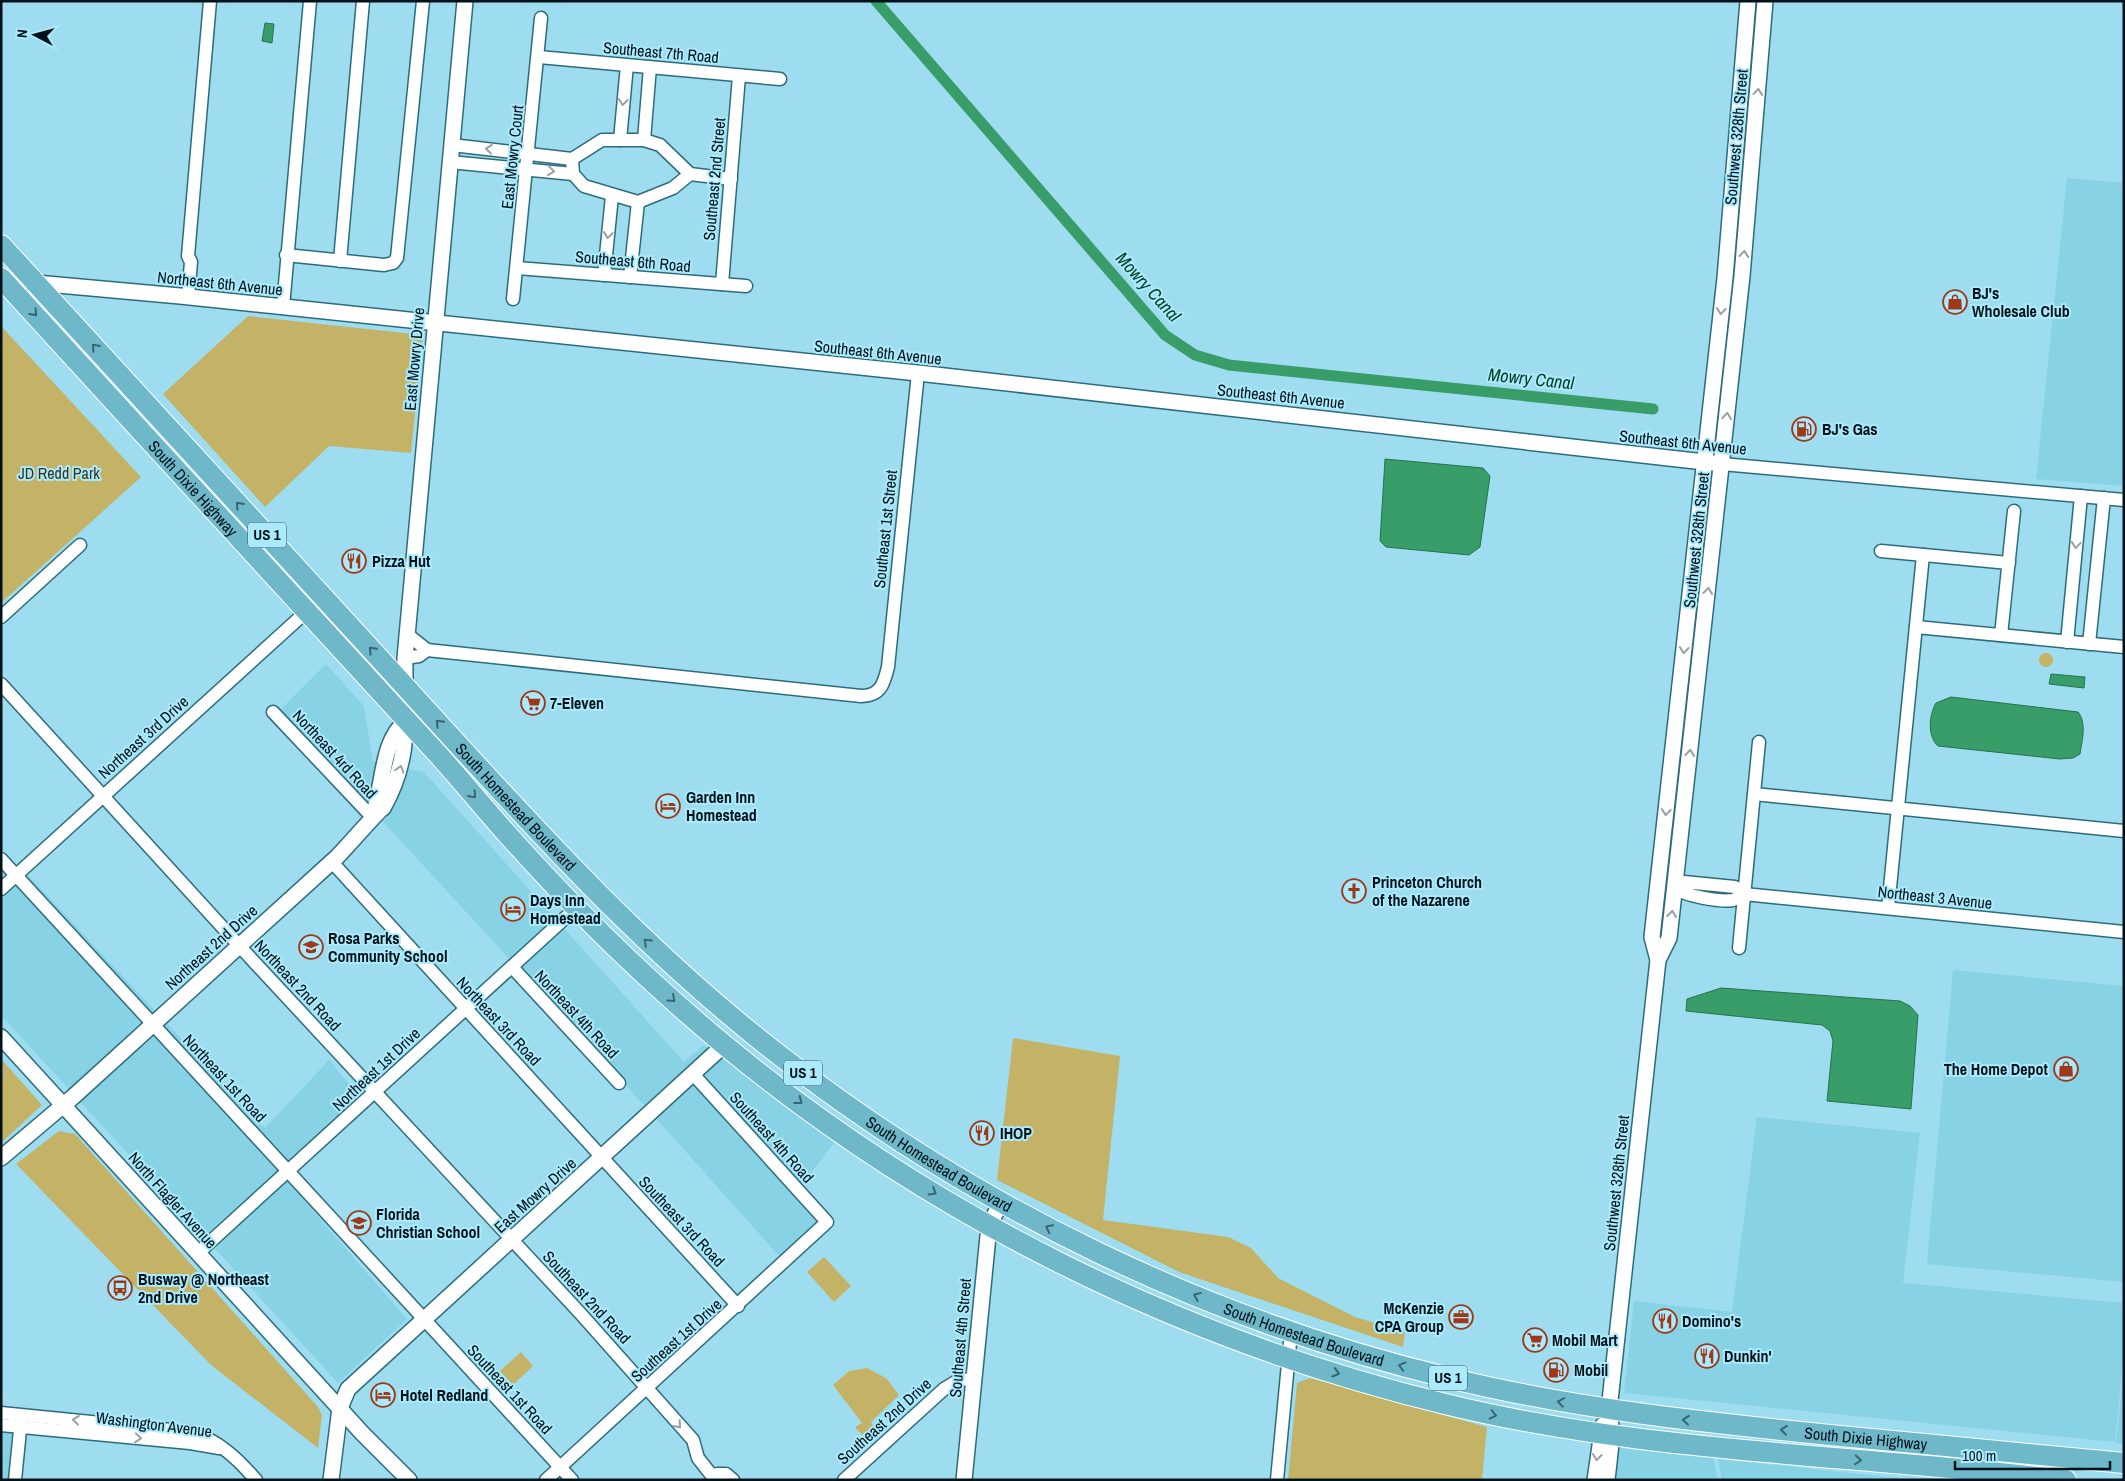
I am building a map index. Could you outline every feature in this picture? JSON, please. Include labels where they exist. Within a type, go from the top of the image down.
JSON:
[{"type":"highway","name":"South Dixie Highway","points":[[1,245],[405,686]]},
{"type":"highway","name":"South Dixie Highway","points":[[1,277],[406,720]]},
{"type":"highway","name":"South Homestead Boulevard","points":[[405,686],[594,890],[682,974],[734,1018],[834,1096],[901,1142],[1037,1222],[1140,1272],[1206,1300],[1343,1349],[1448,1378],[1609,1410]]},
{"type":"highway","name":"South Homestead Boulevard","points":[[406,720],[508,836],[576,908],[627,958],[724,1045],[853,1141],[990,1225],[1137,1299],[1289,1358],[1390,1390],[1445,1404],[1548,1426],[1606,1434]]},
{"type":"highway","points":[[627,958],[652,962],[717,1018],[726,1021],[734,1018]]},
{"type":"highway","points":[[724,1045],[737,1042],[746,1045],[810,1092],[834,1096]]},
{"type":"highway","name":"South Dixie Highway","points":[[1609,1410],[1677,1420],[2124,1463]]},
{"type":"highway","name":"South Dixie Highway","points":[[1606,1434],[1918,1472],[2066,1480]]},
{"type":"street","points":[[184,296],[184,261],[188,256],[210,1]]},
{"type":"street","points":[[283,307],[286,255],[310,1]]},
{"type":"street","points":[[340,261],[363,1]]},
{"type":"street","points":[[286,255],[387,265],[394,263],[399,255],[423,1]]},
{"type":"street","name":"East Mowry Drive","points":[[406,720],[406,658],[465,1]]},
{"type":"street","name":"Southwest 328th Street","points":[[1606,1434],[1658,960],[1652,936],[1725,278],[1748,1]]},
{"type":"street","name":"Southwest 328th Street","points":[[1658,960],[1669,938],[1675,888],[1742,276],[1766,1]]},
{"type":"street","name":"East Mowry Court","points":[[513,299],[539,57],[541,18]]},
{"type":"street","name":"Southeast 7th Road","points":[[539,57],[780,79]]},
{"type":"street","points":[[620,140],[627,65]]},
{"type":"street","points":[[644,140],[650,67]]},
{"type":"street","name":"Southeast 2nd Street","points":[[722,284],[739,76]]},
{"type":"street","points":[[452,145],[572,159],[602,140],[644,140],[660,145],[690,174],[731,179]]},
{"type":"street","points":[[572,159],[573,174],[584,186],[612,196],[638,202],[673,188],[690,174]]},
{"type":"street","points":[[450,162],[527,168],[573,174]]},
{"type":"street","points":[[604,275],[612,196]]},
{"type":"street","points":[[630,277],[638,202]]},
{"type":"street","name":"Southeast 6th Road","points":[[517,268],[746,286]]},
{"type":"street","name":"Northeast 6th Avenue","points":[[1,277],[36,283],[184,296],[435,323]]},
{"type":"street","name":"Southeast 6th Avenue","points":[[435,323],[918,373],[1379,424],[1705,463],[2124,500]]},
{"type":"street","name":"Southeast 1st Street","points":[[427,650],[862,696],[873,695],[882,687],[888,667],[918,373]]},
{"type":"street","points":[[2067,642],[2081,496]]},
{"type":"street","points":[[2089,644],[2104,498]]},
{"type":"street","points":[[2002,635],[2014,511]]},
{"type":"street","points":[[1,617],[80,545]]},
{"type":"street","points":[[1881,550],[2009,563]]},
{"type":"street","points":[[1888,908],[1923,555]]},
{"type":"street","name":"Northeast 3rd Drive","points":[[1,889],[307,610]]},
{"type":"street","points":[[2070,612],[2091,614]]},
{"type":"street","points":[[1916,627],[2124,647]]},
{"type":"street","points":[[406,658],[419,656],[427,650],[408,635]]},
{"type":"street","name":"Northeast 2nd Road","points":[[1,684],[239,946],[512,1240]]},
{"type":"street","name":"Northeast 4rd Road","points":[[273,712],[360,804],[375,814]]},
{"type":"street","points":[[375,814],[389,745],[396,729],[406,720]]},
{"type":"street","points":[[1739,948],[1759,742]]},
{"type":"street","points":[[1754,794],[2124,830]]},
{"type":"street","name":"Northeast 2nd Drive","points":[[1,1158],[63,1106],[239,946],[331,861],[375,814]]},
{"type":"street","name":"Northeast 1st Road","points":[[1,859],[424,1320]]},
{"type":"street","name":"Northeast 3rd Road","points":[[331,861],[602,1158]]},
{"type":"street","name":"Northeast 3 Avenue","points":[[1675,888],[1684,882],[1721,892],[1735,887],[1744,894],[2124,932]]},
{"type":"street","name":"Northeast 1st Drive","points":[[198,1253],[576,908]]},
{"type":"street","name":"Northeast 4th Road","points":[[512,967],[619,1084]]},
{"type":"street","name":"North Flagler Avenue","points":[[1,1037],[340,1408],[409,1480]]},
{"type":"street","name":"East Mowry Drive","points":[[331,1480],[340,1408],[348,1389],[724,1045]]},
{"type":"street","name":"Southeast 4th Road","points":[[693,1074],[827,1222]]},
{"type":"street","name":"Southeast 3rd Road","points":[[602,1158],[738,1306]]},
{"type":"street","name":"Southeast 4th Street","points":[[964,1480],[990,1225],[1001,1201]]},
{"type":"street","name":"Southeast 1st Drive","points":[[546,1480],[738,1306],[827,1222]]},
{"type":"street","name":"Southeast 2nd Road","points":[[512,1240],[693,1440],[698,1458],[713,1477],[717,1474],[726,1474],[733,1480]]},
{"type":"street","name":"Southeast 1st Road","points":[[424,1320],[572,1480]]},
{"type":"street","points":[[1277,1480],[1292,1332]]},
{"type":"street","name":"Southeast 2nd Drive","points":[[844,1480],[944,1389],[959,1380],[974,1379]]},
{"type":"street","name":"Washington Avenue","points":[[1,1413],[21,1421],[190,1442],[224,1449],[256,1480]]},
{"type":"street","points":[[15,1480],[21,1421]]},
{"type":"street","name":"Washington Avenue","points":[[1,1425],[21,1421]]},
{"type":"street","points":[[1595,1480],[1606,1434]]},
{"type":"street","points":[[1606,1434],[1607,1480]]},
{"type":"shaded area","points":[[265,23],[274,24],[272,43],[262,41]]},
{"type":"shaded area","points":[[2067,178],[2124,183],[2124,486],[2036,479]]},
{"type":"shaded area","points":[[1385,459],[1483,468],[1490,476],[1480,547],[1469,555],[1386,547],[1380,541]]},
{"type":"shaded area","points":[[326,664],[364,706],[373,761],[424,772],[684,1062],[704,1045],[836,1140],[795,1194],[820,1221],[780,1257],[644,1105],[280,710]]},
{"type":"shaded area","points":[[2051,674],[2085,677],[2084,688],[2049,684]]},
{"type":"shaded area","points":[[1951,697],[2078,712],[2081,716],[2083,727],[2080,754],[2073,758],[2060,759],[1938,746],[1932,737],[1930,725],[1932,713],[1936,703]]},
{"type":"shaded area","points":[[28,875],[265,1128],[329,1060],[369,1108],[287,1181],[407,1319],[338,1383],[1,1015],[1,899]]},
{"type":"shaded area","points":[[1953,970],[2124,986],[2124,1282],[1927,1264]]},
{"type":"shaded area","points":[[1721,988],[1900,1001],[1910,1006],[1918,1015],[1911,1109],[1827,1101],[1833,1041],[1830,1031],[1822,1025],[1686,1011],[1687,999]]},
{"type":"shaded area","points":[[1757,1117],[1920,1133],[1903,1283],[2124,1303],[2124,1350],[2115,1442],[1624,1393],[1634,1301],[1732,1312]]},
{"type":"shaded area","points":[[2124,1363],[2124,1444],[2116,1443]]},
{"type":"shaded area","points":[[1,1428],[14,1429],[8,1480],[1,1480]]},
{"type":"shaded area","points":[[1616,1448],[1713,1458],[1718,1480],[1613,1480]]},
{"type":"shaded area","points":[[1718,1459],[1918,1480],[1722,1480]]},
{"type":"green space","points":[[1754,1],[1760,1],[1738,261],[1734,261],[1733,250]]},
{"type":"green space","points":[[248,316],[423,335],[411,453],[329,446],[265,507],[163,394]]},
{"type":"green space","name":"JD Redd Park","points":[[1,326],[141,477],[1,603]]},
{"type":"green space","points":[[2046,653],[2051,655],[2053,660],[2051,665],[2046,667],[2041,665],[2039,660],[2041,655]]},
{"type":"green space","points":[[1689,656],[1692,656],[1693,669],[1682,774],[1678,773],[1678,762]]},
{"type":"green space","points":[[1013,1038],[1120,1056],[1103,1220],[1228,1237],[1251,1248],[1278,1278],[1355,1317],[1405,1332],[1403,1347],[1179,1272],[997,1180]]},
{"type":"green space","points":[[1,1059],[42,1105],[1,1143]]},
{"type":"green space","points":[[59,1131],[75,1134],[318,1407],[322,1415],[318,1448],[211,1365],[16,1164]]},
{"type":"green space","points":[[824,1257],[851,1286],[834,1302],[807,1272]]},
{"type":"green space","points":[[521,1352],[533,1366],[513,1385],[500,1371]]},
{"type":"green space","points":[[867,1368],[886,1378],[899,1395],[871,1422],[873,1426],[876,1426],[862,1435],[855,1427],[862,1423],[833,1385],[849,1371]]},
{"type":"green space","points":[[1310,1378],[1487,1427],[1482,1480],[1288,1480],[1297,1383]]},
{"type":"waterway","name":"Mowry Canal","points":[[876,1],[1165,335],[1195,355],[1229,365],[1653,409]]},
{"type":"place","name":"BJ's Wholesale Club","points":[[1955,302]]},
{"type":"place","name":"BJ's Gas","points":[[1804,429]]},
{"type":"place","name":"Pizza Hut","points":[[354,561]]},
{"type":"place","name":"7-Eleven","points":[[533,703]]},
{"type":"place","name":"Garden Inn Homestead","points":[[668,806]]},
{"type":"place","name":"Princeton Church of the Nazarene","points":[[1354,891]]},
{"type":"place","name":"Days Inn Homestead","points":[[513,909]]},
{"type":"place","name":"Rosa Parks Community School","points":[[311,947]]},
{"type":"place","name":"The Home Depot","points":[[2066,1069]]},
{"type":"place","name":"IHOP","points":[[982,1133]]},
{"type":"place","name":"Florida Christian School","points":[[359,1223]]},
{"type":"place","name":"Busway @ Northeast 2nd Drive","points":[[120,1288]]},
{"type":"place","name":"McKenzie CPA Group","points":[[1461,1317]]},
{"type":"place","name":"Domino's","points":[[1665,1321]]},
{"type":"place","name":"Mobil Mart","points":[[1535,1340]]},
{"type":"place","name":"Dunkin'","points":[[1707,1356]]},
{"type":"place","name":"Mobil","points":[[1556,1370]]},
{"type":"place","name":"Hotel Redland","points":[[383,1395]]}]
